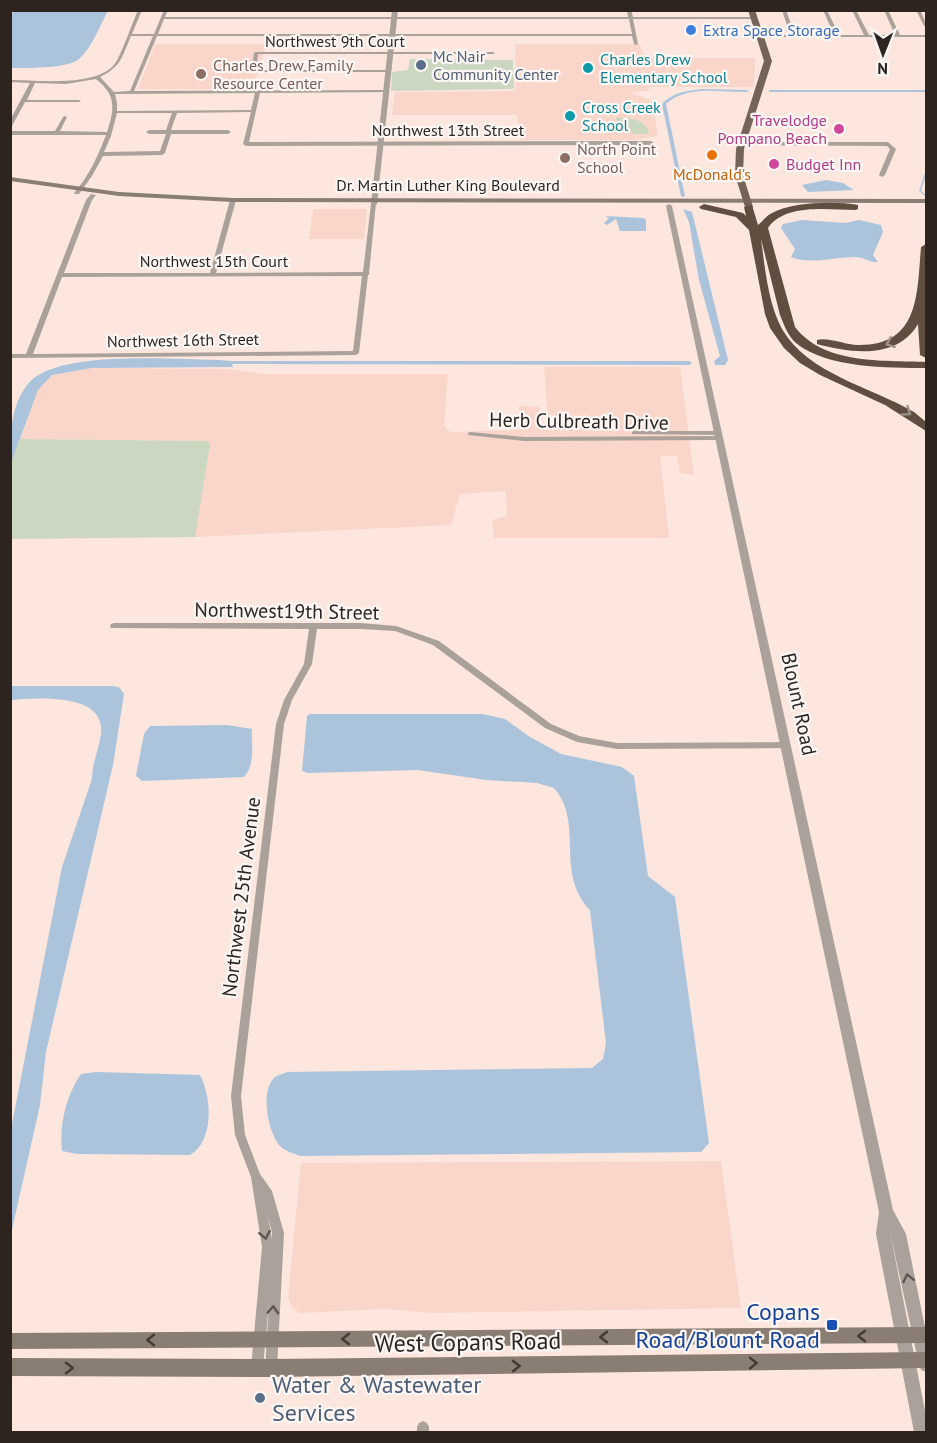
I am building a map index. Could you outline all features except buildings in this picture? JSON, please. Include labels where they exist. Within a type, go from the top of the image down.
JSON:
[{"type":"highway","points":[[752,204],[758,228],[775,270],[790,327],[802,341],[844,359],[921,366]]},
{"type":"highway","points":[[704,207],[739,215],[758,228]]},
{"type":"highway","points":[[855,207],[777,212],[758,228],[761,265],[776,328],[791,347],[830,374],[902,408],[927,428]]},
{"type":"highway","points":[[927,247],[922,298],[927,355]]},
{"type":"highway","points":[[761,265],[769,277],[783,329],[806,349],[817,355],[847,363],[921,366]]},
{"type":"highway","points":[[775,270],[782,280],[796,325],[812,338],[836,346],[874,348],[900,338],[911,328],[922,298]]},
{"type":"main road","points":[[752,204],[739,175],[740,151],[768,61],[753,14]]},
{"type":"main road","name":"Dr. Martin Luther King Boulevard","points":[[10,181],[79,191],[233,202]]},
{"type":"main road","name":"Dr. Martin Luther King Boulevard","points":[[79,191],[93,195],[233,202],[523,202],[704,207],[838,201],[924,204]]},
{"type":"main road","points":[[93,195],[137,195]]},
{"type":"main road","name":"Dr. Martin Luther King Boulevard","points":[[374,202],[495,204],[555,200],[855,207],[924,204]]},
{"type":"main road","name":"West Copans Road","points":[[10,1341],[917,1335]]},
{"type":"main road","name":"West Copans Road","points":[[10,1367],[264,1368],[922,1361]]},
{"type":"street","points":[[10,81],[68,81],[97,77],[111,71],[117,64],[140,10]]},
{"type":"street","points":[[132,91],[166,10]]},
{"type":"street","points":[[629,10],[636,44]]},
{"type":"street","points":[[784,10],[793,36]]},
{"type":"street","points":[[825,10],[837,36]]},
{"type":"street","points":[[854,10],[867,36]]},
{"type":"street","points":[[886,10],[898,36]]},
{"type":"street","points":[[918,10],[927,26]]},
{"type":"street","points":[[163,18],[395,14],[631,18],[753,14]]},
{"type":"street","points":[[367,274],[395,14]]},
{"type":"street","points":[[130,35],[634,35]]},
{"type":"street","points":[[761,36],[927,36]]},
{"type":"street","name":"Northwest 9th Court","points":[[389,71],[253,71],[256,53],[493,53]]},
{"type":"street","points":[[79,191],[92,175],[116,112],[113,93],[97,77]]},
{"type":"street","points":[[10,126],[34,81]]},
{"type":"street","points":[[113,93],[387,90]]},
{"type":"street","points":[[116,112],[253,111],[258,91]]},
{"type":"street","points":[[24,101],[78,101]]},
{"type":"street","points":[[100,154],[162,153],[175,111]]},
{"type":"street","name":"Northwest 13th Street","points":[[253,111],[246,144],[651,143]]},
{"type":"street","points":[[57,133],[65,117]]},
{"type":"street","points":[[149,132],[228,132]]},
{"type":"street","points":[[10,133],[107,133]]},
{"type":"street","points":[[742,144],[888,144],[893,149],[882,175]]},
{"type":"street","points":[[29,355],[93,195]]},
{"type":"street","points":[[213,274],[233,202]]},
{"type":"street","name":"Blount Road","points":[[669,206],[886,1212],[883,1234],[917,1335],[922,1361],[922,1432]]},
{"type":"street","name":"Northwest 15th Court","points":[[60,275],[367,274]]},
{"type":"street","name":"Northwest 16th Street","points":[[10,356],[356,353],[367,274]]},
{"type":"street","name":"Herb Culbreath Drive","points":[[470,434],[718,436],[513,438],[470,434]]},
{"type":"street","name":"Northwest19th Street","points":[[114,626],[384,627],[431,641],[454,655],[548,726],[590,743],[617,746],[787,745]]},
{"type":"street","name":"Northwest 25th Avenue","points":[[264,1368],[267,1339],[268,1246],[256,1177],[238,1127],[238,1075],[280,724],[288,700],[308,664],[313,626]]},
{"type":"shaded area","name":"Charles Drew Family Resource Center","points":[[155,44],[266,44],[253,89],[138,89]]},
{"type":"shaded area","points":[[515,44],[640,44],[643,57],[646,58],[755,58],[755,75],[753,87],[650,87],[648,91],[630,92],[652,101],[658,136],[633,140],[520,140],[517,115],[392,115],[395,92],[513,91],[516,89]]},
{"type":"shaded area","points":[[313,209],[367,209],[364,239],[309,239]]},
{"type":"shaded area","points":[[544,367],[680,367],[694,475],[680,473],[677,456],[660,456],[669,538],[494,538],[492,520],[507,516],[506,491],[460,494],[451,525],[195,537],[206,441],[20,439],[38,390],[52,375],[92,368],[228,369],[262,374],[448,374],[444,425],[450,432],[519,430],[519,406],[539,407],[541,428],[549,429]]},
{"type":"shaded area","points":[[721,1161],[741,1308],[431,1313],[385,1309],[300,1313],[292,1307],[288,1297],[301,1163]]},
{"type":"green space","points":[[410,59],[513,60],[514,89],[391,91],[392,72],[408,70]]},
{"type":"green space","points":[[616,118],[641,122],[649,134],[634,134],[626,128],[612,128],[612,125],[617,124]]},
{"type":"green space","points":[[20,439],[207,441],[210,444],[195,537],[11,539],[11,463]]},
{"type":"water","points":[[17,10],[108,11],[92,43],[79,59],[65,65],[11,68],[11,14]]},
{"type":"water","points":[[826,180],[843,183],[854,190],[808,192],[802,185]]},
{"type":"water","points":[[683,209],[692,212],[728,360],[725,365],[715,365],[714,361],[720,356],[699,280],[689,222]]},
{"type":"water","points":[[605,216],[643,218],[646,220],[646,231],[620,231],[616,219],[607,225],[604,223],[609,218]]},
{"type":"water","points":[[802,220],[846,223],[859,220],[881,225],[883,232],[873,255],[878,262],[855,257],[814,261],[791,257],[795,249],[781,228],[783,224]]},
{"type":"water","points":[[146,358],[231,361],[233,367],[92,368],[52,375],[38,390],[11,463],[14,411],[28,384],[43,373],[64,365],[89,361]]},
{"type":"water","points":[[11,686],[111,686],[119,687],[124,694],[113,765],[46,1052],[40,1105],[11,1234],[11,1129],[62,867],[92,779],[101,734],[100,720],[93,711],[82,704],[52,699],[11,700]]},
{"type":"water","points":[[310,714],[483,714],[505,719],[530,737],[561,754],[622,767],[634,776],[648,876],[675,897],[709,1143],[701,1152],[300,1156],[279,1145],[269,1121],[267,1092],[274,1078],[287,1072],[592,1068],[603,1059],[606,1043],[590,910],[579,895],[574,880],[568,817],[563,802],[554,788],[537,783],[486,780],[418,770],[308,773],[302,771],[307,716]]},
{"type":"water","points":[[227,725],[252,729],[252,760],[244,777],[142,781],[136,776],[144,734],[150,726]]},
{"type":"water","points":[[96,1072],[200,1075],[207,1095],[208,1118],[207,1130],[198,1148],[190,1155],[77,1154],[62,1151],[63,1121],[71,1091],[81,1074]]},
{"type":"waterway","points":[[683,196],[664,104],[670,98],[680,94],[702,90],[747,91]]},
{"type":"waterway","points":[[771,91],[926,91]]},
{"type":"waterway","points":[[925,195],[920,191],[926,172]]},
{"type":"waterway","points":[[233,363],[689,363]]},
{"type":"place","name":"Extra Space Storage","points":[[691,30]]},
{"type":"place","name":"Mc Nair Community Center","points":[[421,65]]},
{"type":"place","name":"Charles Drew Elementary School","points":[[588,68]]},
{"type":"place","name":"Charles Drew Family Resource Center","points":[[201,74]]},
{"type":"place","name":"Cross Creek School","points":[[570,116]]},
{"type":"place","name":"Travelodge Pompano Beach","points":[[839,129]]},
{"type":"place","name":"McDonald's","points":[[712,155]]},
{"type":"place","name":"North Point School","points":[[565,158]]},
{"type":"place","name":"Budget Inn","points":[[774,164]]},
{"type":"place","name":"Copans Road/Blount Road","points":[[832,1325]]},
{"type":"place","name":"Water & Wastewater Services","points":[[260,1398]]}]
